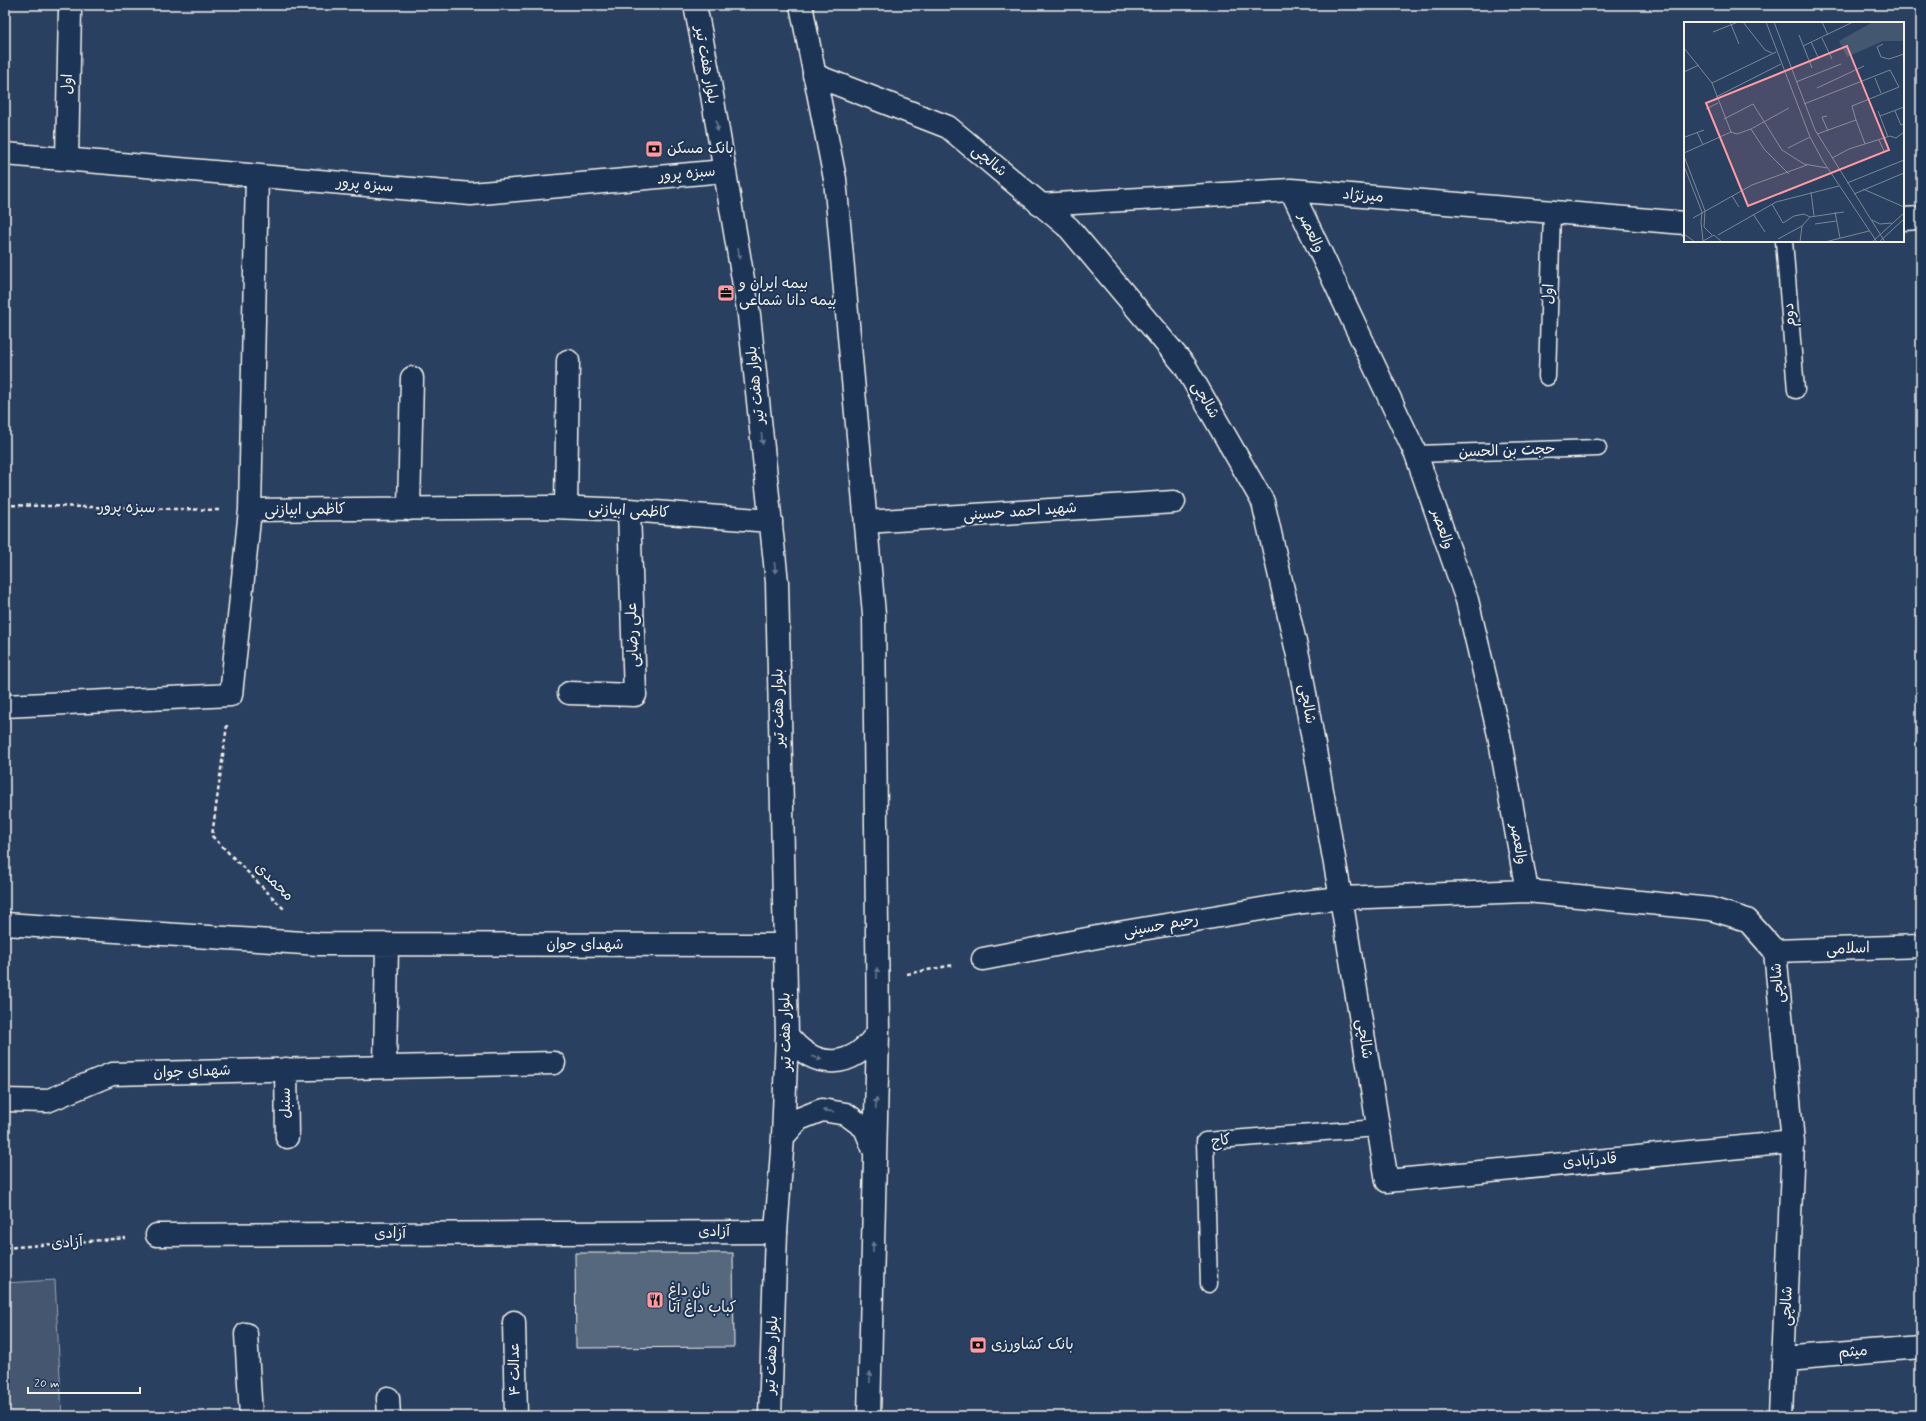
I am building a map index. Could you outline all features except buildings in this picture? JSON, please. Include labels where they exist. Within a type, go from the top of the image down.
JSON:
[{"type":"street","name":"بلوار هفت تیر","points":[[695,5],[708,71],[749,315],[777,582],[787,1035],[783,1137],[776,1232],[770,1416]]},
{"type":"street","points":[[800,5],[835,179],[874,614],[878,1032],[869,1416]]},
{"type":"street","name":"اول","points":[[67,159],[70,9]]},
{"type":"street","name":"شالچی","points":[[814,75],[948,127],[1069,228],[1185,366],[1263,502],[1299,660],[1341,898],[1387,1181]]},
{"type":"street","name":"سبزه پرور","points":[[5,154],[471,194],[724,171]]},
{"type":"street","points":[[250,510],[257,176]]},
{"type":"street","name":"میرنژاد","points":[[1040,205],[1290,190],[1684,223]]},
{"type":"street","name":"والعصر","points":[[1290,190],[1416,454],[1467,600],[1499,735],[1527,891]]},
{"type":"street","points":[[1904,219],[1921,218]]},
{"type":"street","points":[[566,508],[568,361]]},
{"type":"street","points":[[409,509],[412,378]]},
{"type":"street","name":"شهید احمد حسینی","points":[[866,522],[1174,502]]},
{"type":"street","name":"کاظمی ابیازنی","points":[[231,695],[250,510],[566,508],[629,510],[771,522]]},
{"type":"street","name":"علی رضایی","points":[[569,693],[635,695],[629,510]]},
{"type":"street","points":[[5,706],[231,695]]},
{"type":"street","name":"شالچی","points":[[1341,898],[1527,891],[1710,909],[1747,920],[1775,951],[1793,1142],[1782,1416]]},
{"type":"street","name":"رحیم حسینی","points":[[983,960],[1118,933],[1303,902],[1341,898]]},
{"type":"street","name":"شهدای جوان","points":[[5,924],[319,944],[784,945]]},
{"type":"street","points":[[385,1067],[387,944]]},
{"type":"street","name":"اسلامی","points":[[1775,951],[1921,946]]},
{"type":"street","points":[[787,1035],[797,1048],[810,1056],[826,1061],[842,1060],[857,1054],[869,1045],[878,1032]]},
{"type":"street","name":"شهدای جوان","points":[[5,1100],[47,1101],[112,1074],[554,1063]]},
{"type":"street","name":"سنبل","points":[[286,1069],[287,1137]]},
{"type":"street","points":[[783,1137],[799,1118],[822,1110],[846,1114],[865,1128],[875,1151]]},
{"type":"street","name":"قادرآبادی","points":[[1387,1181],[1793,1142]]},
{"type":"street","name":"آزادی","points":[[157,1236],[776,1232]]},
{"type":"street","name":"عدالت ۴","points":[[514,1322],[516,1416]]},
{"type":"street","points":[[246,1334],[251,1416]]},
{"type":"street","name":"میثم","points":[[1785,1358],[1921,1347]]},
{"type":"lane","name":"اول","points":[[1547,377],[1552,212]]},
{"type":"lane","name":"دوم","points":[[1784,242],[1796,390]]},
{"type":"lane","name":"حجت بن الحسن","points":[[1416,454],[1598,448]]},
{"type":"lane","name":"کاج","points":[[1209,1284],[1205,1141],[1378,1128]]},
{"type":"path","name":"سبزه پرور","points":[[5,505],[250,510]]},
{"type":"path","name":"محمدی","points":[[231,695],[212,836],[319,944]]},
{"type":"path","points":[[877,980],[983,960]]},
{"type":"path","name":"آزادی","points":[[5,1248],[157,1236]]},
{"type":"shaded area","points":[[55,1280],[62,1416],[5,1416],[5,1283]]},
{"type":"place","name":"بانک مسکن","points":[[654,149]]},
{"type":"place","name":"بیمه ایران و بیمه دانا شماعی","points":[[726,293]]},
{"type":"place","name":"نان داغ کباب داغ آتا","points":[[655,1300]]},
{"type":"place","name":"بانک کشاورزی","points":[[978,1345]]}]
